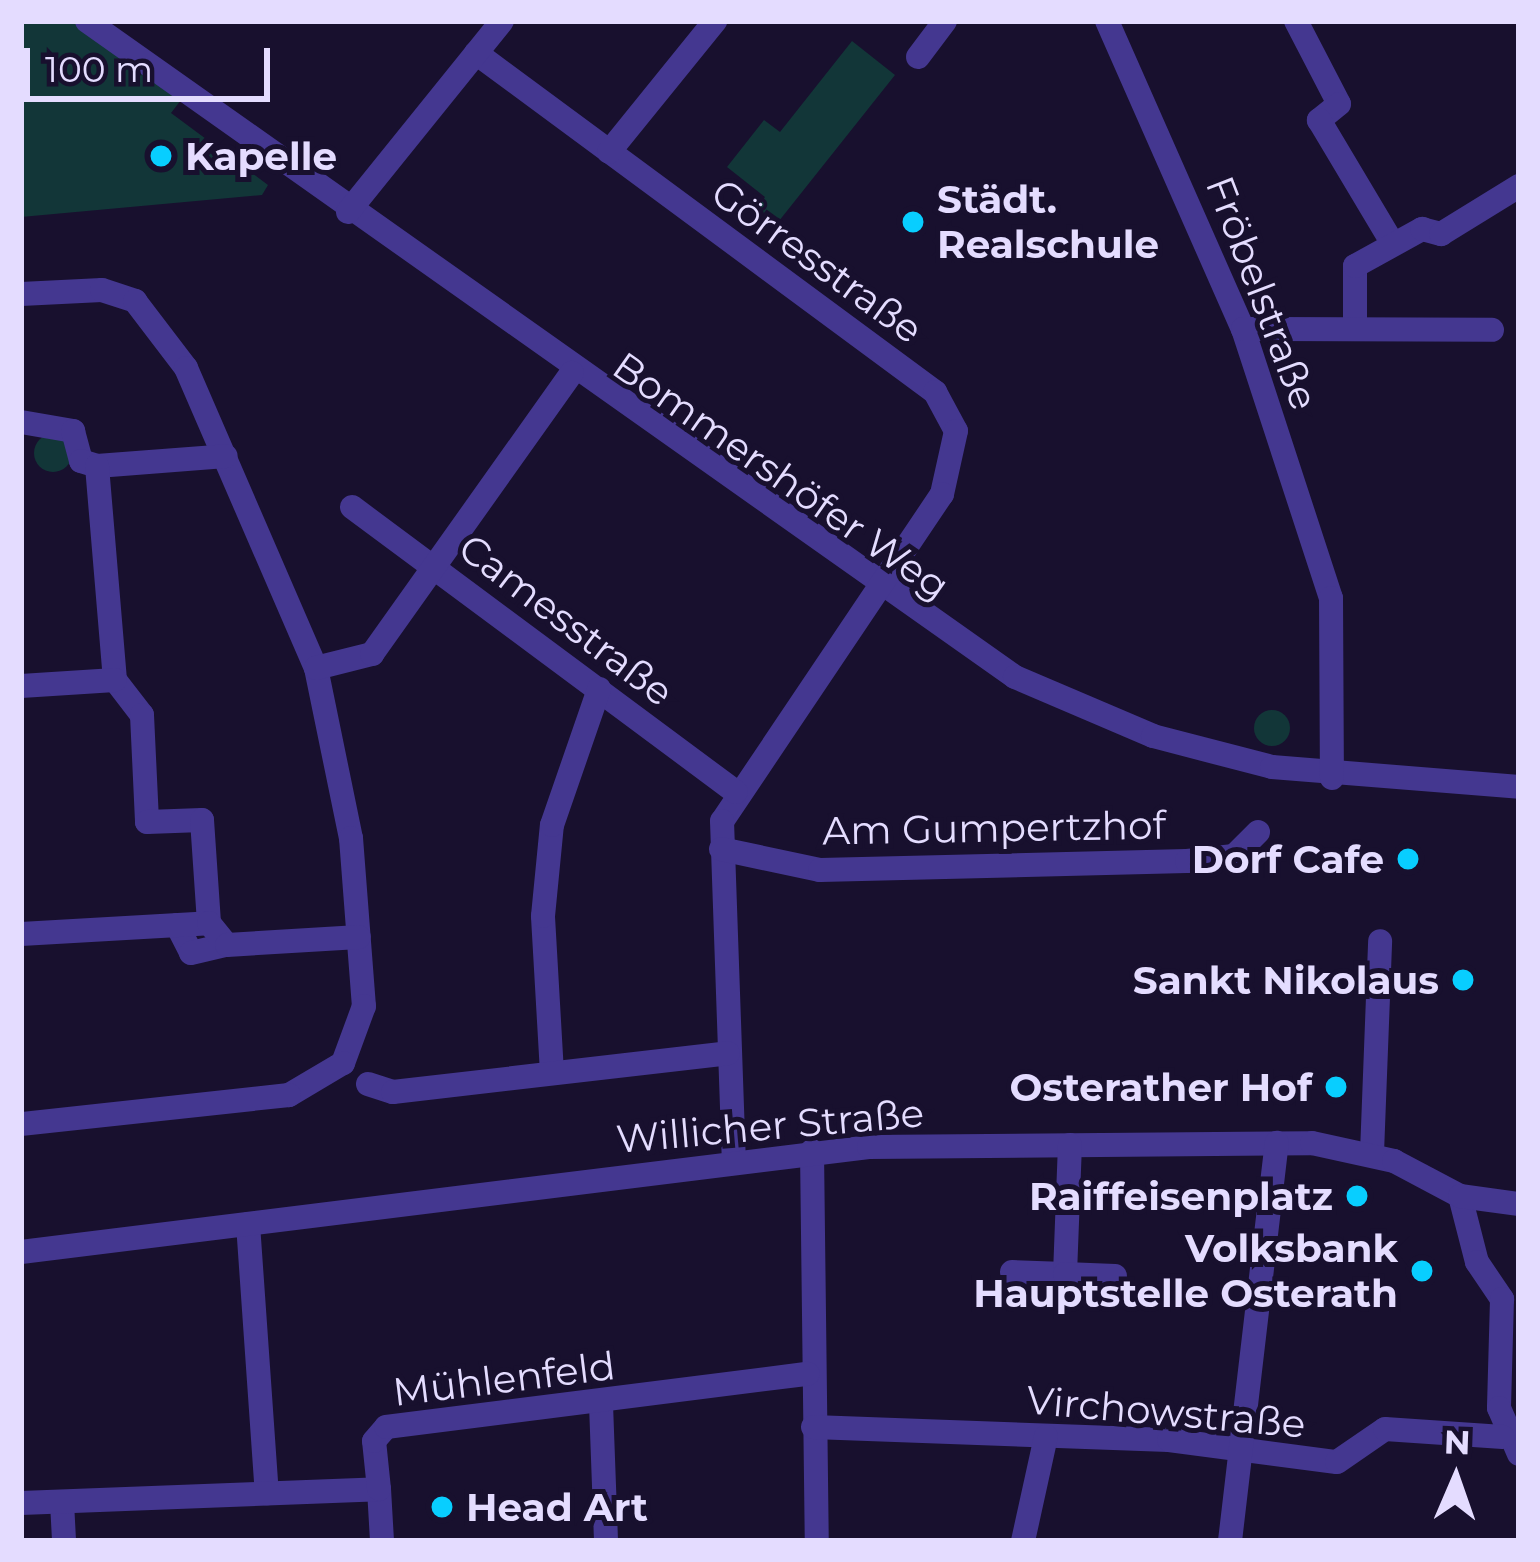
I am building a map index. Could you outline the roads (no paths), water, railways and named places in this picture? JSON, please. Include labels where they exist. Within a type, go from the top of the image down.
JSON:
[{"type":"street","name":"Bommershöfer Weg","points":[[87,21],[879,589],[1070,704],[1186,746],[1332,778],[1519,787]]},
{"type":"street","points":[[348,212],[502,21]]},
{"type":"street","points":[[609,152],[715,21]]},
{"type":"street","points":[[918,57],[945,21]]},
{"type":"street","name":"Fröbelstraße","points":[[1107,21],[1244,329],[1331,598],[1332,778]]},
{"type":"street","points":[[1296,21],[1339,104],[1318,121],[1393,244]]},
{"type":"street","name":"Görresstraße","points":[[476,53],[949,410],[952,470],[879,589],[736,792]]},
{"type":"street","points":[[1355,328],[1354,266],[1423,229],[1441,234],[1519,186]]},
{"type":"street","points":[[21,294],[102,290],[147,308],[226,456],[316,668],[359,937],[357,1038],[313,1086],[21,1124]]},
{"type":"street","points":[[1244,329],[1492,330]]},
{"type":"street","points":[[316,668],[372,654],[572,373]]},
{"type":"street","points":[[21,422],[73,430],[81,461],[97,466],[226,456]]},
{"type":"street","points":[[97,466],[115,680],[142,716],[147,822],[202,820],[208,923],[227,945]]},
{"type":"street","name":"Camesstraße","points":[[352,507],[736,792]]},
{"type":"street","points":[[21,686],[115,680]]},
{"type":"street","points":[[551,1073],[543,916],[552,825],[599,689]]},
{"type":"street","points":[[734,1160],[722,849],[736,792]]},
{"type":"street","name":"Am Gumpertzhof","points":[[722,849],[820,870],[1187,861],[1234,856],[1258,832]]},
{"type":"street","points":[[21,934],[208,923]]},
{"type":"street","points":[[177,925],[191,952],[227,945],[359,937]]},
{"type":"street","points":[[1372,1154],[1379,941]]},
{"type":"street","points":[[368,1084],[393,1092],[728,1053]]},
{"type":"street","points":[[1230,1541],[1245,1450],[1277,1143]]},
{"type":"street","name":"Willicher Straße","points":[[21,1252],[812,1151],[1277,1143],[1372,1154],[1460,1196],[1519,1204]]},
{"type":"street","points":[[1065,1274],[1070,1145]]},
{"type":"street","points":[[812,1151],[808,1374],[817,1541]]},
{"type":"street","points":[[1460,1196],[1484,1270],[1502,1299],[1511,1446]]},
{"type":"street","points":[[248,1224],[267,1493]]},
{"type":"street","points":[[1012,1272],[1115,1276]]},
{"type":"street","name":"Mühlenfeld","points":[[382,1541],[374,1441],[386,1426],[601,1404],[808,1374]]},
{"type":"street","points":[[601,1404],[606,1541]]},
{"type":"street","name":"Virchowstraße","points":[[813,1427],[1046,1436],[1245,1450],[1337,1462],[1385,1429],[1511,1446]]},
{"type":"street","points":[[1023,1541],[1046,1436]]},
{"type":"street","points":[[21,1503],[380,1489]]},
{"type":"street","points":[[62,1502],[64,1541]]},
{"type":"place","name":"Kapelle","points":[[161,156]]},
{"type":"place","name":"Städt. Realschule","points":[[913,222]]},
{"type":"place","name":"Dorf Cafe","points":[[1408,859]]},
{"type":"place","name":"Sankt Nikolaus","points":[[1463,980]]},
{"type":"place","name":"Osterather Hof","points":[[1336,1087]]},
{"type":"place","name":"Raiffeisenplatz","points":[[1357,1196]]},
{"type":"place","name":"Volksbank Hauptstelle Osterath","points":[[1422,1271]]},
{"type":"place","name":"Head Art","points":[[442,1507]]}]
